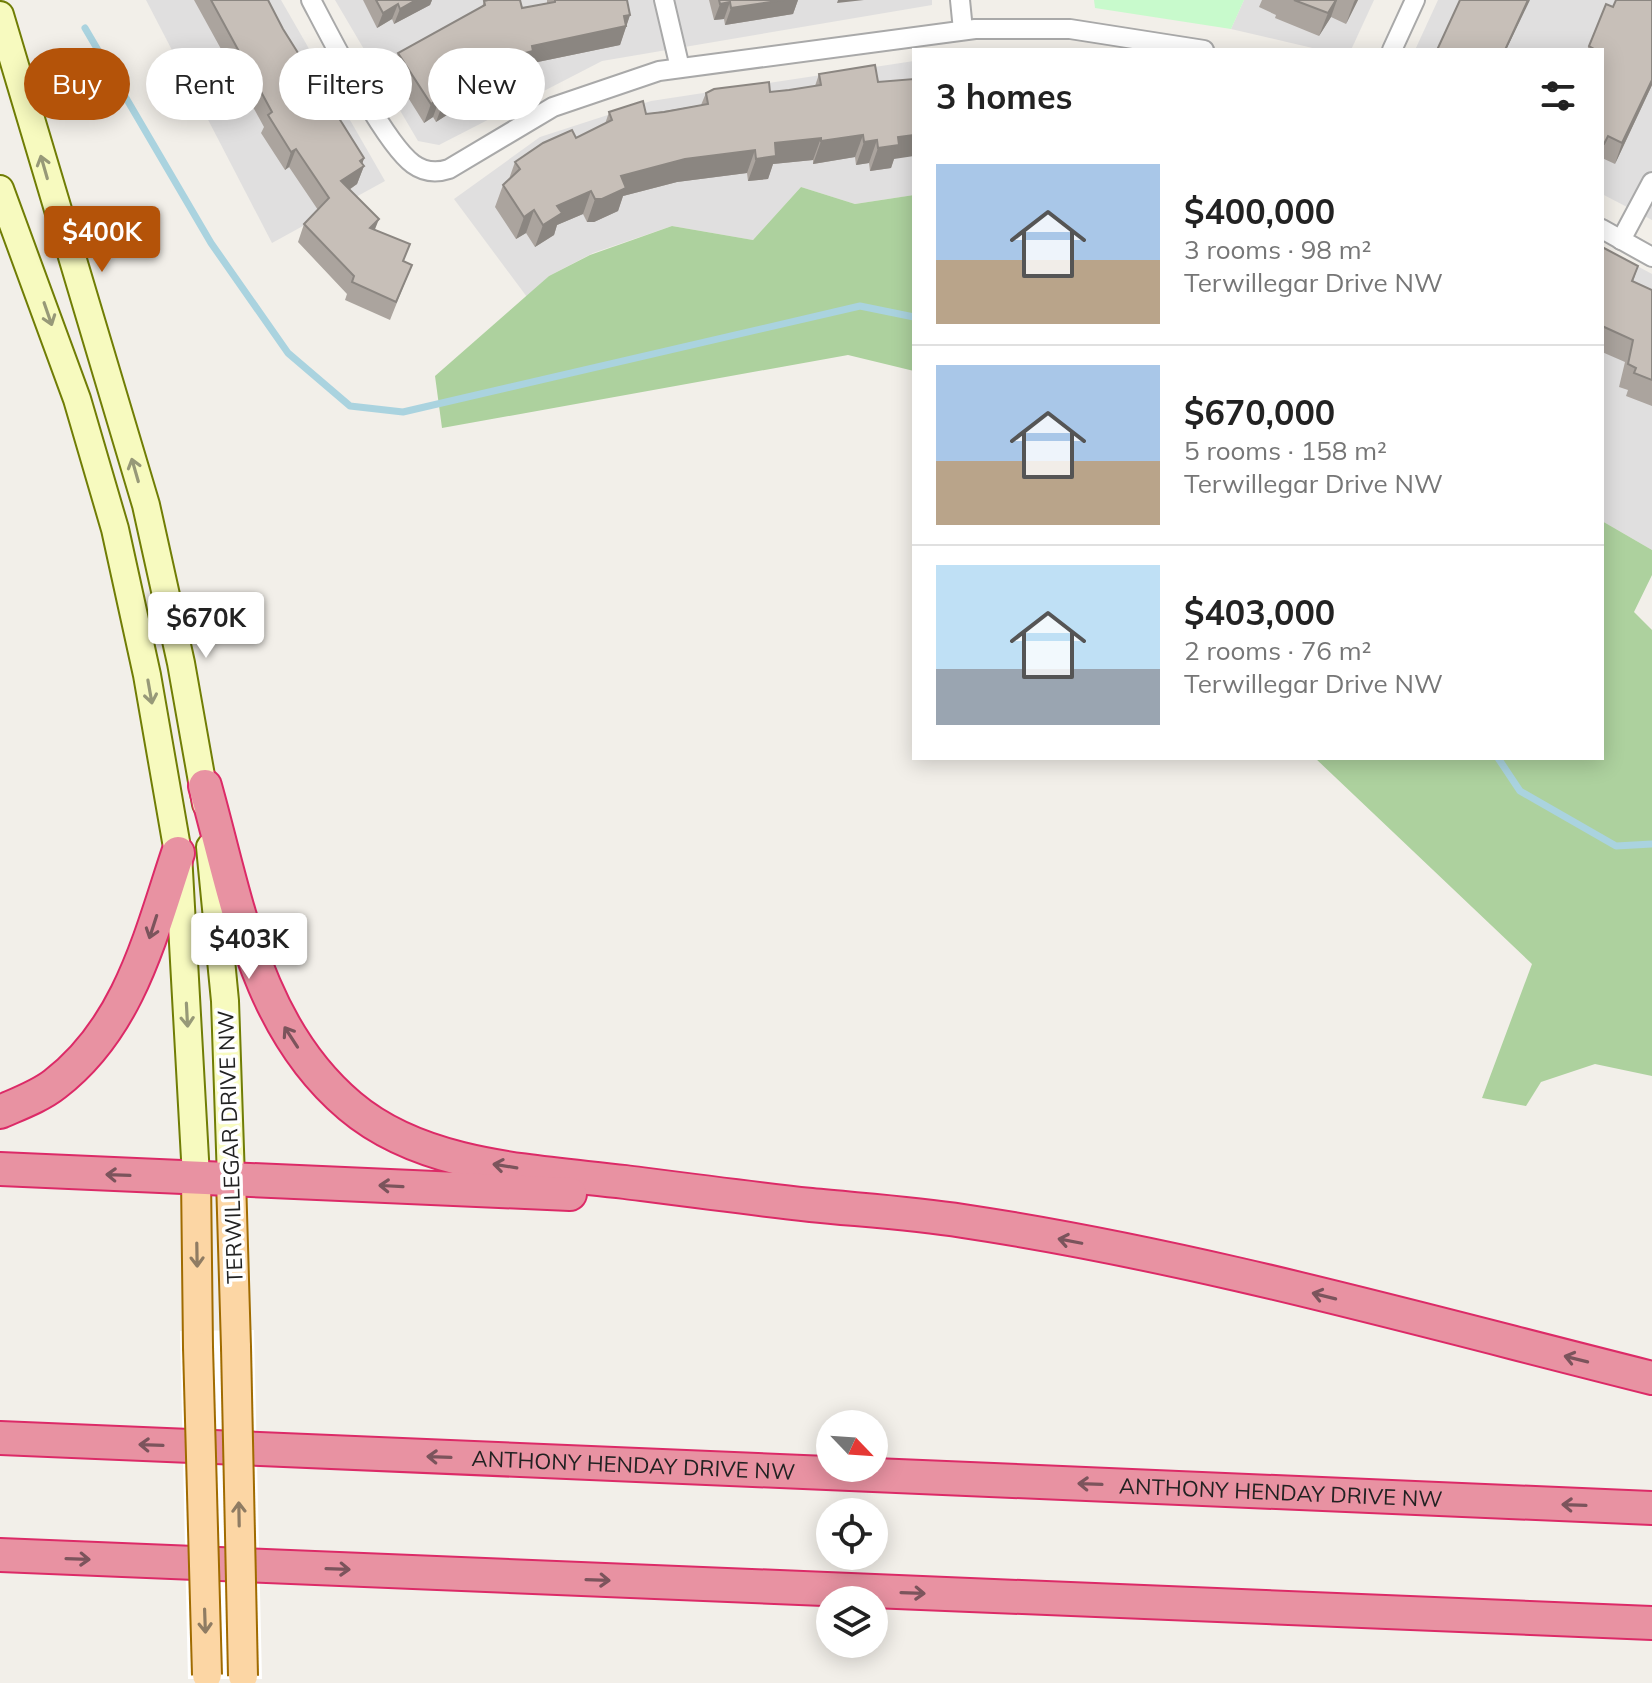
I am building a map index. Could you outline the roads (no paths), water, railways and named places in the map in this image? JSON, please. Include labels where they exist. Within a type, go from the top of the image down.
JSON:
[{"type":"highway","points":[[205,786],[259,981],[314,1071],[352,1108],[405,1140],[464,1159],[805,1204],[962,1220],[1195,1265],[1652,1378]]},
{"type":"highway","points":[[0,1112],[54,1086],[116,1019],[141,964],[178,853]]},
{"type":"highway","points":[[0,1169],[805,1204]]},
{"type":"highway","name":"ANTHONY HENDAY DRIVE NW","points":[[0,1438],[1652,1508]]},
{"type":"highway","points":[[0,1555],[1652,1623]]},
{"type":"main road","name":"TERWILLEGAR DRIVE NW","points":[[0,15],[146,505],[205,786],[225,1001],[243,1680]]},
{"type":"main road","name":"TERWILLEGAR DRIVE NW","points":[[0,189],[77,399],[115,529],[147,675],[178,853],[196,1177],[207,1679]]},
{"type":"street","points":[[311,0],[344,62],[402,153],[415,166],[442,171],[553,107],[659,71],[963,30],[1070,29],[1191,48]]},
{"type":"street","points":[[664,0],[680,68]]},
{"type":"street","points":[[960,0],[963,30]]},
{"type":"street","points":[[1393,48],[1415,0]]},
{"type":"street","points":[[1621,240],[1652,182]]},
{"type":"street","points":[[1604,230],[1652,257]]},
{"type":"waterway","points":[[85,28],[211,243],[288,353],[350,406],[403,412],[860,306],[912,317]]},
{"type":"waterway","points":[[1499,760],[1520,791],[1616,846],[1652,844]]}]
